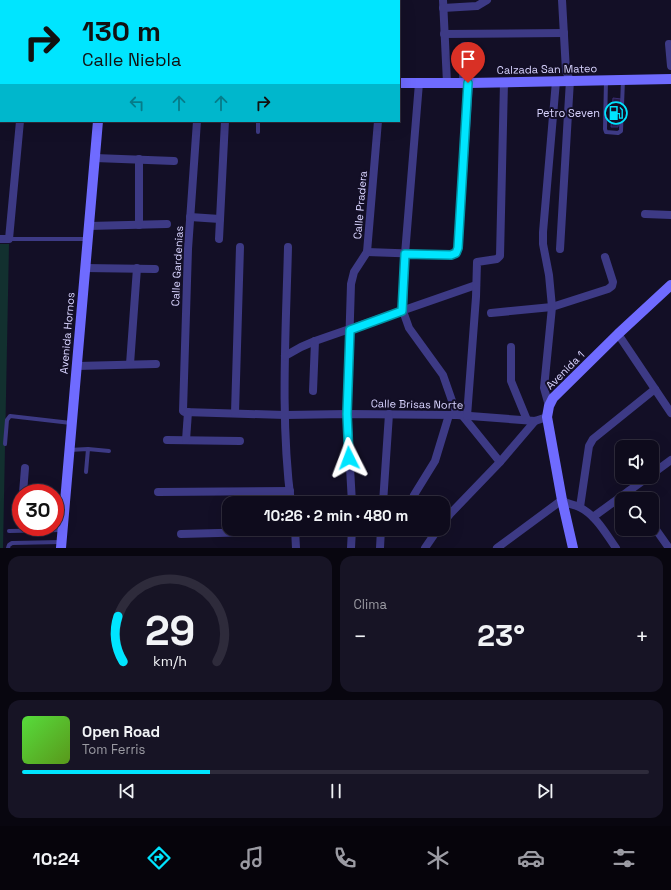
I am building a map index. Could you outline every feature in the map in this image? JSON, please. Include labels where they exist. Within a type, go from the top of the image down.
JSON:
[{"type":"street","points":[[446,83],[443,4],[477,6],[487,0]]},
{"type":"street","points":[[560,249],[570,80],[566,71],[562,0]]},
{"type":"street","points":[[444,34],[564,33]]},
{"type":"street","points":[[669,44],[671,66]]},
{"type":"street","points":[[367,252],[451,255],[456,253],[458,248],[466,83],[464,46]]},
{"type":"street","name":"Calzada San Mateo","points":[[400,83],[671,79]]},
{"type":"street","points":[[549,406],[544,388],[552,307],[549,275],[543,244],[543,232],[556,80]]},
{"type":"street","points":[[414,495],[435,461],[459,415],[476,285],[477,262],[498,258],[500,256],[504,82]]},
{"type":"street","points":[[419,83],[405,254],[402,311],[409,328],[443,375],[459,415],[500,462]]},
{"type":"street","points":[[0,239],[9,239],[20,122]]},
{"type":"street","name":"Avenida Hornos","points":[[64,484],[72,423],[98,122]]},
{"type":"street","name":"Calle Gardenias","points":[[186,440],[188,249],[197,122]]},
{"type":"street","points":[[219,239],[225,122]]},
{"type":"street","name":"Calle Pradera","points":[[352,496],[347,414],[351,284],[354,272],[367,252],[378,122]]},
{"type":"street","points":[[95,158],[174,161]]},
{"type":"street","points":[[138,225],[139,160]]},
{"type":"street","points":[[645,214],[671,215]]},
{"type":"street","points":[[190,217],[220,220]]},
{"type":"street","points":[[89,226],[167,224]]},
{"type":"street","points":[[235,413],[240,247]]},
{"type":"street","points":[[288,247],[285,415],[290,496]]},
{"type":"street","points":[[490,313],[552,307],[608,289],[612,286],[613,282],[605,257]]},
{"type":"street","points":[[85,268],[156,269]]},
{"type":"street","points":[[130,364],[137,268]]},
{"type":"street","points":[[285,356],[315,341],[476,285]]},
{"type":"street","name":"Avenida 1","points":[[574,548],[562,500],[547,417],[549,406],[553,398],[618,334],[671,285]]},
{"type":"street","points":[[618,334],[671,413]]},
{"type":"street","points":[[313,391],[315,341]]},
{"type":"street","points":[[450,514],[500,462],[531,421],[511,381],[511,347]]},
{"type":"street","points":[[77,366],[156,364]]},
{"type":"street","points":[[580,507],[589,446],[593,439],[655,389]]},
{"type":"street","name":"Calle Brisas Norte","points":[[186,412],[285,415],[459,415],[531,421],[547,417]]},
{"type":"street","points":[[383,496],[389,414]]},
{"type":"street","points":[[167,440],[240,441]]},
{"type":"street","points":[[659,470],[670,464]]},
{"type":"street","points":[[24,484],[25,468]]},
{"type":"street","points":[[593,517],[638,484]]},
{"type":"street","points":[[158,492],[290,491]]},
{"type":"street","points":[[497,548],[562,500],[568,504],[580,507],[593,517],[616,548]]},
{"type":"street","points":[[181,534],[222,533]]},
{"type":"street","points":[[659,534],[669,548]]},
{"type":"street","points":[[295,536],[296,548]]},
{"type":"street","points":[[351,548],[352,536]]},
{"type":"street","points":[[380,548],[381,536]]},
{"type":"street","points":[[425,548],[433,536]]},
{"type":"lane","points":[[606,80],[605,129],[606,132],[618,133],[621,130],[623,80]]},
{"type":"lane","points":[[258,122],[258,132]]},
{"type":"lane","points":[[9,239],[88,239]]},
{"type":"lane","points":[[5,444],[7,420],[10,416],[72,423]]},
{"type":"lane","points":[[69,450],[109,451]]},
{"type":"lane","points":[[86,472],[88,450]]},
{"type":"lane","points":[[8,548],[9,544],[12,543],[61,545]]},
{"type":"green space","points":[[0,244],[9,244],[3,548],[0,548]]},
{"type":"building","name":"Petro Seven","points":[[613,98],[621,99],[618,127],[611,127]]},
{"type":"place","name":"Petro Seven","points":[[616,113]]},
{"type":"route","points":[[349,458],[347,414],[350,330],[402,311],[405,254],[451,255],[456,253],[458,248],[468,83]]}]
